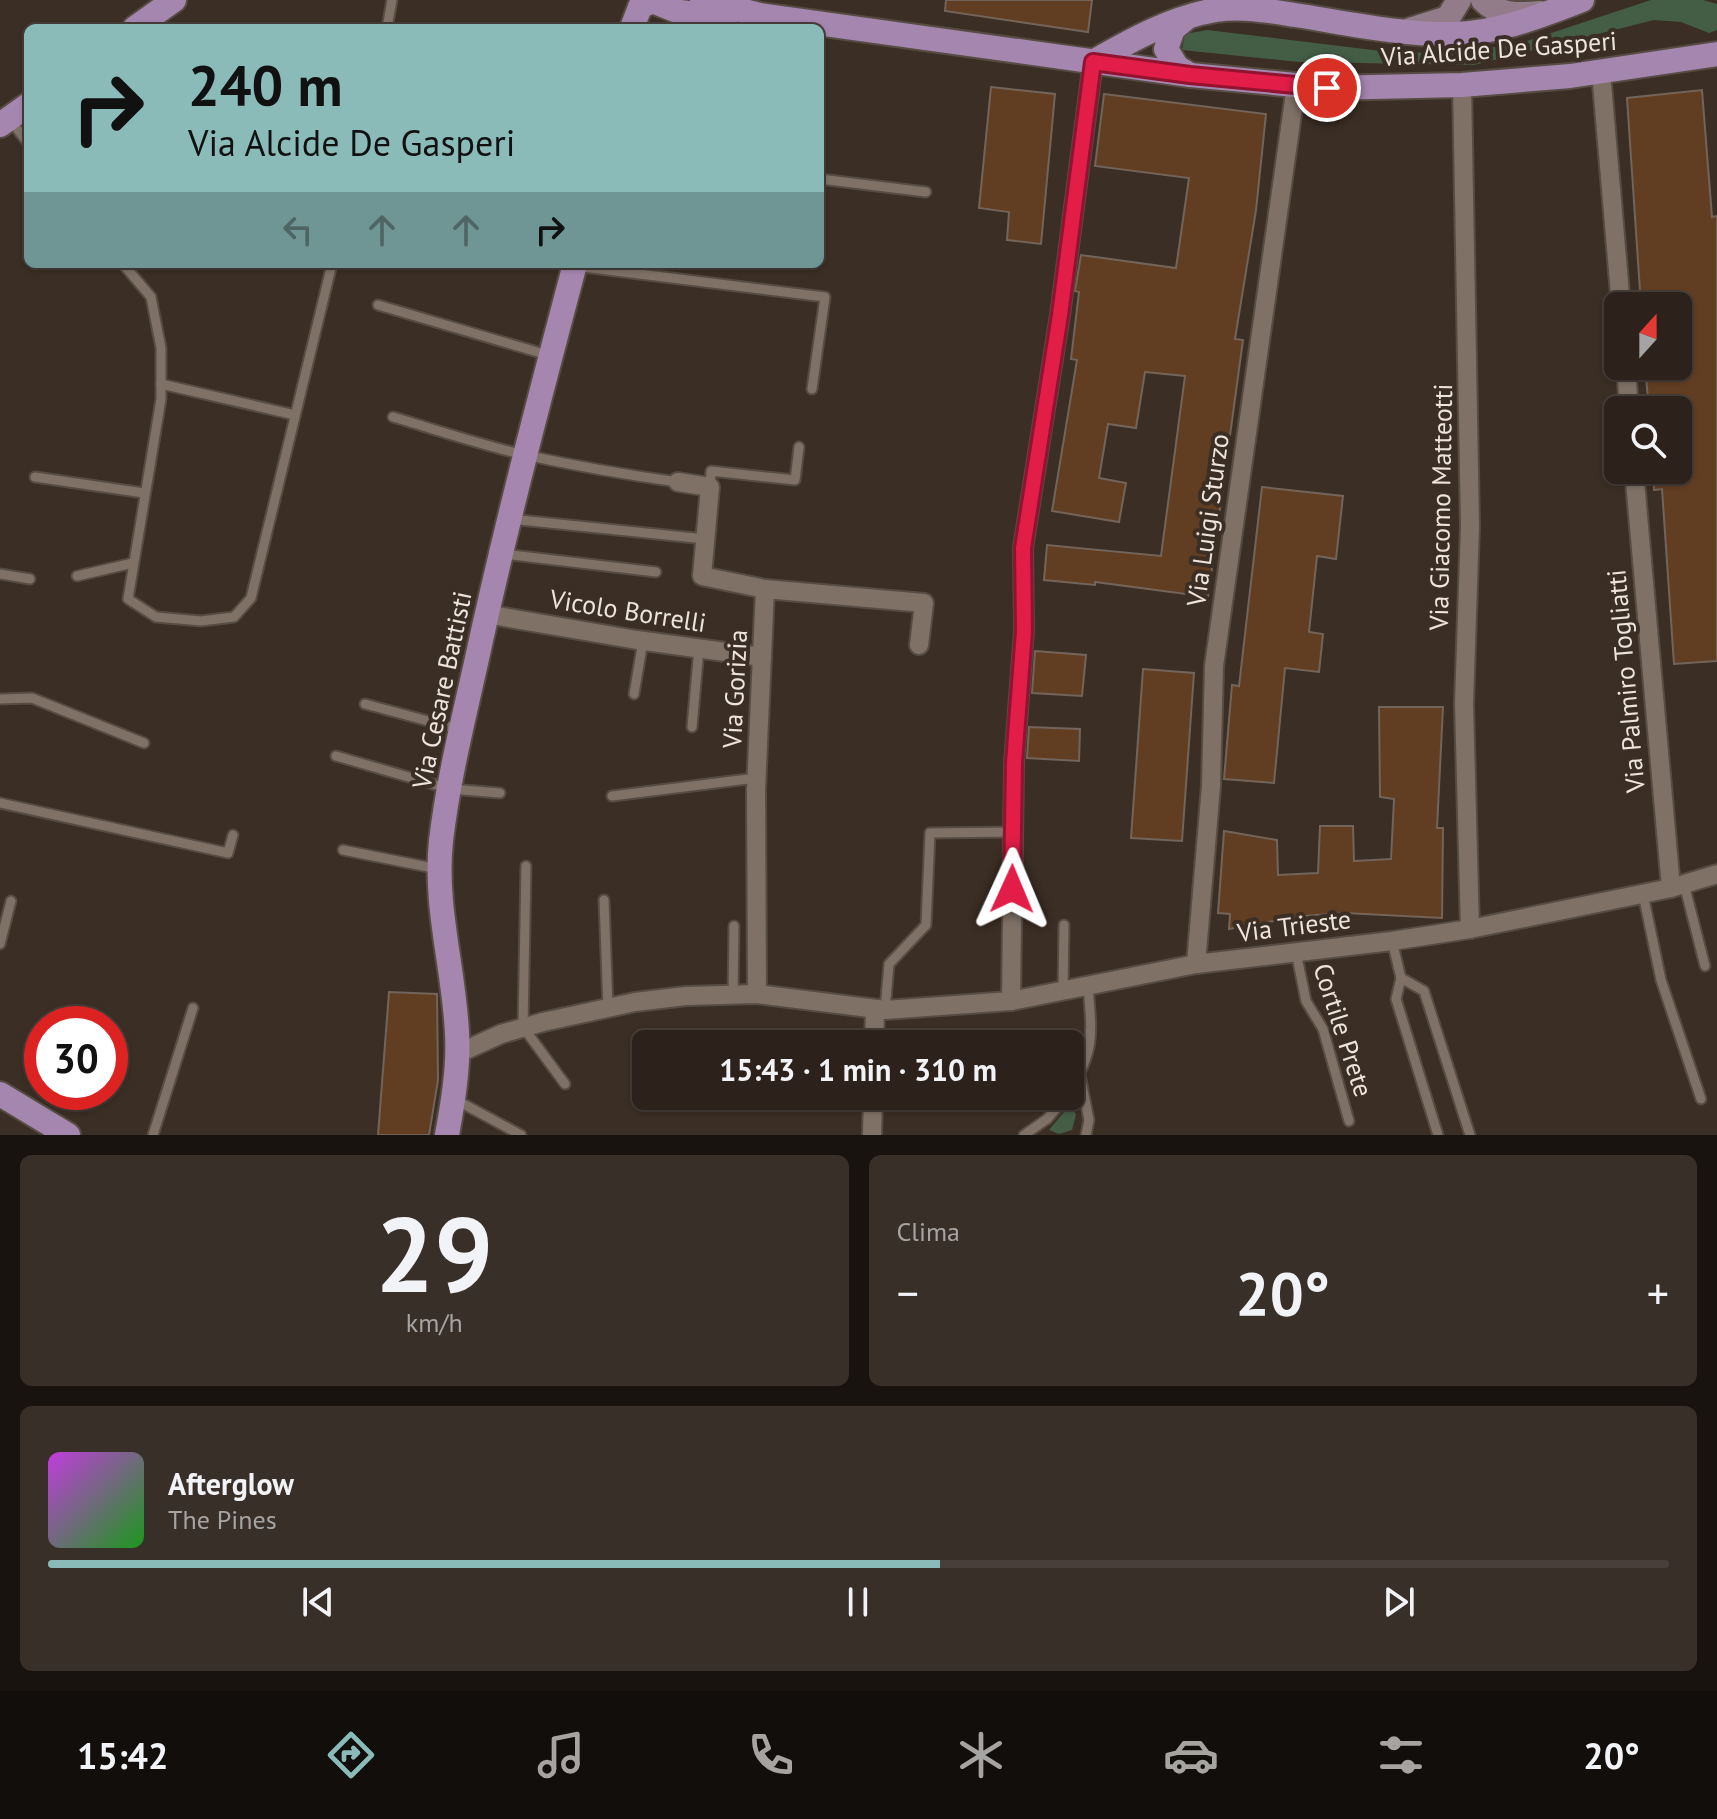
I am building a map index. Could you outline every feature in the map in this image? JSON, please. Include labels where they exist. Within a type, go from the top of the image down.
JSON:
[{"type":"main road","points":[[141,24],[174,0]]},
{"type":"main road","points":[[634,24],[640,7],[651,0]]},
{"type":"main road","name":"Via Alcide De Gasperi","points":[[651,0],[697,16],[732,18],[760,15]]},
{"type":"main road","name":"Via Alcide De Gasperi","points":[[702,0],[760,15],[824,24]]},
{"type":"main road","name":"Via Alcide De Gasperi","points":[[1093,62],[1126,43],[1189,16],[1219,10],[1249,10],[1404,31],[1453,34],[1505,28],[1582,0]]},
{"type":"main road","points":[[1189,16],[1173,29],[1166,49],[1177,67],[1190,75]]},
{"type":"main road","name":"Via Alcide De Gasperi","points":[[824,24],[1190,75],[1327,88],[1462,85],[1601,72],[1715,53]]},
{"type":"main road","name":"Via Cesare Battisti","points":[[447,1135],[453,1099],[457,1032],[440,904],[439,869],[450,789],[500,554],[574,268]]},
{"type":"main road","points":[[0,1094],[68,1135]]},
{"type":"street","points":[[1404,31],[1448,18],[1459,0]]},
{"type":"street","points":[[1483,0],[1503,12],[1550,12]]},
{"type":"street","points":[[1011,1001],[1014,763],[1024,631],[1023,548],[1060,315],[1093,62]]},
{"type":"street","points":[[1601,72],[1620,292]]},
{"type":"street","name":"Via Giacomo Matteotti","points":[[1462,85],[1470,478],[1464,704],[1470,929]]},
{"type":"street","name":"Via Luigi Sturzo","points":[[1196,964],[1211,786],[1214,666],[1296,86]]},
{"type":"street","points":[[678,482],[710,487],[702,576],[765,589],[924,603],[919,645]]},
{"type":"street","name":"Via Palmiro Togliatti","points":[[1635,484],[1678,886]]},
{"type":"street","name":"Via Gorizia","points":[[757,994],[756,778],[765,589]]},
{"type":"street","name":"Vicolo Borrelli","points":[[486,614],[643,641],[762,657]]},
{"type":"street","name":"Via Trieste","points":[[457,1054],[523,1027],[608,1008],[686,996],[757,994],[880,1009],[1011,1001],[1196,964],[1470,929],[1643,894],[1717,874]]},
{"type":"street","points":[[876,1030],[880,1009]]},
{"type":"street","points":[[872,1135],[873,1110]]},
{"type":"lane","points":[[388,24],[392,0]]},
{"type":"lane","points":[[8,116],[24,138]]},
{"type":"lane","points":[[824,179],[926,192]]},
{"type":"lane","points":[[126,268],[151,297],[161,348],[161,399],[128,599],[156,617],[201,621],[234,617],[251,598],[331,268]]},
{"type":"lane","points":[[598,268],[825,297],[812,389]]},
{"type":"lane","points":[[378,305],[551,356]]},
{"type":"lane","points":[[161,384],[295,415]]},
{"type":"lane","points":[[393,417],[524,454],[608,472],[678,482]]},
{"type":"lane","points":[[710,487],[711,471],[795,480],[799,447]]},
{"type":"lane","points":[[35,477],[144,493]]},
{"type":"lane","points":[[509,519],[705,539]]},
{"type":"lane","points":[[500,554],[656,572]]},
{"type":"lane","points":[[77,576],[133,563]]},
{"type":"lane","points":[[0,574],[30,579]]},
{"type":"lane","points":[[634,694],[643,641]]},
{"type":"lane","points":[[692,727],[699,648]]},
{"type":"lane","points":[[0,699],[32,698],[144,743]]},
{"type":"lane","points":[[365,704],[461,730]]},
{"type":"lane","points":[[336,756],[450,789],[500,793]]},
{"type":"lane","points":[[612,796],[756,778]]},
{"type":"lane","points":[[0,803],[228,853],[233,835]]},
{"type":"lane","points":[[880,1009],[889,964],[926,925],[930,833],[1013,832]]},
{"type":"lane","points":[[343,850],[439,869]]},
{"type":"lane","points":[[526,866],[523,1027],[565,1084]]},
{"type":"lane","points":[[1678,886],[1705,966]]},
{"type":"lane","points":[[1643,894],[1661,980],[1701,1099]]},
{"type":"lane","points":[[604,900],[608,1008]]},
{"type":"lane","points":[[0,944],[11,901]]},
{"type":"lane","points":[[1063,991],[1064,925]]},
{"type":"lane","points":[[733,995],[734,926]]},
{"type":"lane","points":[[1392,941],[1401,978],[1396,999],[1438,1135]]},
{"type":"lane","name":"Cortile Prete","points":[[1296,952],[1306,1001],[1323,1029],[1349,1121]]},
{"type":"lane","points":[[1401,978],[1424,991],[1470,1135]]},
{"type":"lane","points":[[1084,1066],[1090,1052],[1092,1032],[1088,987]]},
{"type":"lane","points":[[153,1135],[193,1008]]},
{"type":"lane","points":[[1084,1095],[1089,1135]]},
{"type":"lane","points":[[453,1099],[521,1135]]},
{"type":"lane","points":[[1024,1135],[1055,1110]]},
{"type":"green space","points":[[1651,0],[1703,0],[1717,4],[1717,30],[1709,33],[1681,22],[1654,20],[1474,65],[1300,62],[1182,50],[1185,34],[1207,30],[1389,52],[1448,53],[1518,44]]},
{"type":"green space","points":[[1066,1110],[1072,1110],[1076,1114],[1072,1130],[1059,1134],[1049,1130]]},
{"type":"building","points":[[946,0],[1092,0],[1088,32],[945,11]]},
{"type":"building","points":[[991,87],[1055,94],[1041,244],[1007,240],[1009,212],[979,208]]},
{"type":"building","points":[[1702,90],[1712,217],[1717,216],[1717,661],[1674,664],[1662,489],[1654,490],[1654,484],[1692,484],[1692,396],[1648,396],[1646,380],[1692,380],[1692,292],[1640,292],[1627,98]]},
{"type":"building","points":[[1104,94],[1266,114],[1256,210],[1235,339],[1243,340],[1208,597],[1095,582],[1095,585],[1044,580],[1047,545],[1161,556],[1185,376],[1145,372],[1136,428],[1108,424],[1099,478],[1126,483],[1119,522],[1052,511],[1077,360],[1071,359],[1079,292],[1075,291],[1081,255],[1176,268],[1189,178],[1095,166]]},
{"type":"building","points":[[1262,487],[1343,496],[1336,559],[1317,556],[1309,632],[1323,634],[1319,672],[1285,668],[1274,783],[1224,779],[1232,685],[1239,686]]},
{"type":"building","points":[[1035,651],[1086,655],[1082,696],[1032,693]]},
{"type":"building","points":[[1143,669],[1194,673],[1182,841],[1131,838]]},
{"type":"building","points":[[1379,707],[1443,707],[1437,828],[1443,828],[1442,918],[1345,913],[1302,916],[1229,929],[1230,914],[1218,913],[1224,831],[1277,840],[1278,875],[1318,873],[1320,826],[1353,826],[1354,861],[1391,859],[1394,799],[1380,797]]},
{"type":"building","points":[[1029,727],[1080,729],[1079,761],[1027,758]]},
{"type":"building","points":[[389,992],[437,994],[438,1080],[429,1135],[378,1135]]},
{"type":"route","points":[[1012,889],[1014,763],[1024,631],[1023,548],[1060,315],[1093,62],[1327,88]]}]
